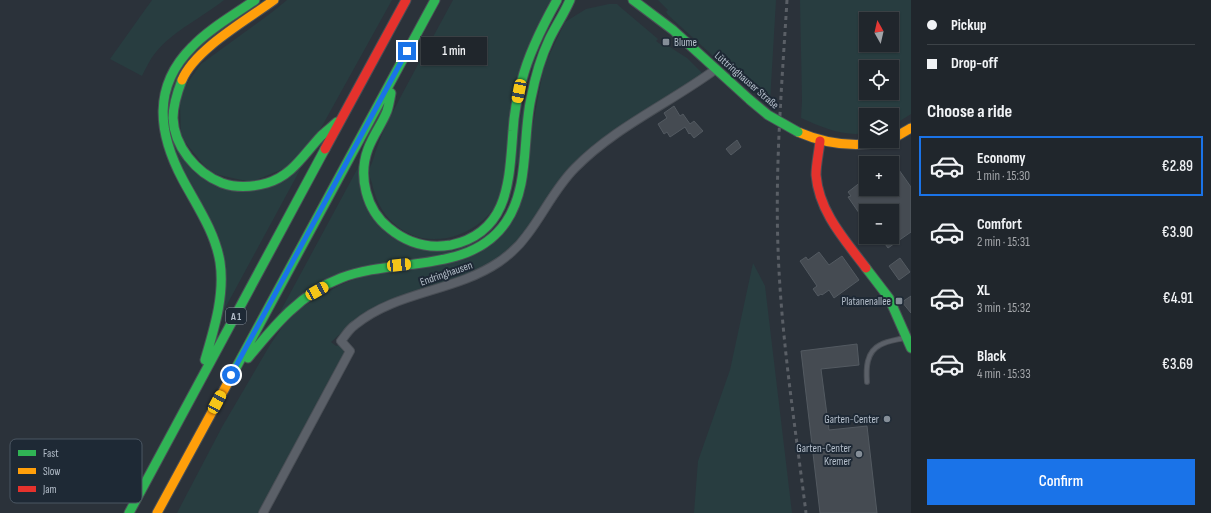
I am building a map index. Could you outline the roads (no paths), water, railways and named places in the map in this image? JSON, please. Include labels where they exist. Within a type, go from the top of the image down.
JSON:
[{"type":"main road","points":[[196,389],[219,312],[221,288],[220,264],[215,242],[207,221],[183,179],[167,145],[162,122],[163,98],[168,80],[184,56],[203,38],[255,0]]},
{"type":"main road","points":[[274,0],[205,52],[192,64],[184,76],[176,93],[173,113],[177,139],[183,151],[192,163],[215,180],[238,186],[265,184],[282,176],[298,165],[322,136],[346,113]]},
{"type":"main road","name":"A 1","points":[[142,489],[406,0]]},
{"type":"main road","name":"A 1","points":[[157,513],[435,0]]},
{"type":"main road","points":[[393,76],[389,106],[368,149],[364,163],[365,187],[372,207],[389,229],[415,244],[445,246],[469,239],[488,226],[498,213],[505,199],[510,179],[515,116],[528,57],[557,0]]},
{"type":"main road","name":"Lüttringhauser Straße","points":[[633,0],[661,20],[768,115],[798,132],[820,141],[859,146]]},
{"type":"main road","points":[[224,388],[275,325],[291,309],[317,291],[342,278],[358,272],[459,256],[485,244],[502,227],[513,210],[519,192],[528,111],[535,80],[549,40],[570,1]]},
{"type":"main road","points":[[899,135],[911,128]]},
{"type":"main road","points":[[820,141],[816,173],[818,190],[822,202],[833,224],[889,298],[909,337],[911,348]]},
{"type":"main road","name":"A 1","points":[[129,513],[134,503]]},
{"type":"street","name":"Endringhausen","points":[[263,513],[350,351],[340,341],[354,325],[366,317],[394,303],[474,276],[501,261],[527,236],[561,184],[589,155],[606,141],[716,69]]},
{"type":"lane","points":[[867,382],[867,366],[871,352],[875,348],[887,342],[909,337]]},
{"type":"railway","points":[[787,0],[778,155],[778,248],[785,348],[806,513]]},
{"type":"place","name":"Blume","points":[[666,42]]},
{"type":"place","name":"Platanenallee","points":[[899,301]]},
{"type":"place","name":"Garten-Center","points":[[887,419]]},
{"type":"place","name":"Garten-Center Kremer","points":[[859,454]]}]
